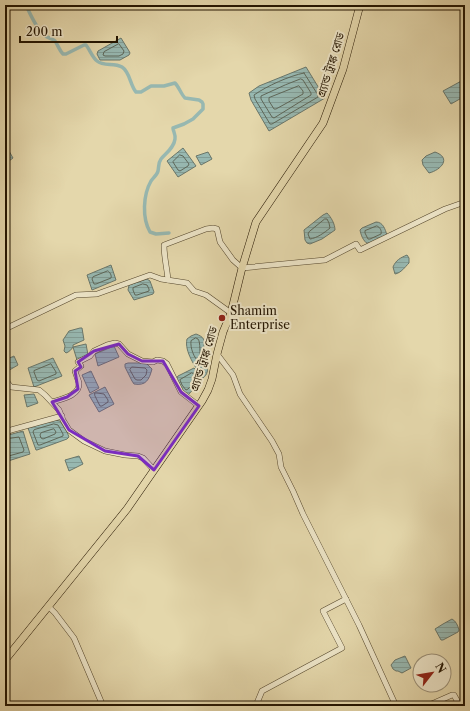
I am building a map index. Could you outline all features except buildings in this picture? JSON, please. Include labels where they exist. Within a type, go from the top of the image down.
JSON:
[{"type":"highway","name":"গ্র্যান্ড ট্রাঙ্ক রোড","points":[[5,660],[127,509],[199,406],[208,390],[223,332],[231,313],[242,268],[256,222],[323,123],[343,69],[360,5]]},
{"type":"street","points":[[168,280],[164,245],[206,229],[213,228],[217,230],[220,242],[233,260],[242,268],[325,260],[356,244],[360,250],[445,209],[465,202]]},
{"type":"street","points":[[5,329],[76,295],[97,294],[150,276],[187,283],[194,291],[206,295],[231,313]]},
{"type":"street","points":[[52,402],[67,397],[78,389],[79,384],[75,370],[81,366],[78,362],[90,356],[94,351],[115,343],[119,344],[128,354],[142,361],[163,361],[167,364],[181,392],[199,406]]},
{"type":"street","points":[[217,354],[233,375],[240,394],[272,440],[279,454],[281,467],[359,625],[396,706]]},
{"type":"street","points":[[5,375],[7,382],[11,387],[39,390],[45,395],[59,410],[69,430],[84,441],[105,451],[143,458],[154,470]]},
{"type":"street","points":[[5,434],[11,430],[62,416]]},
{"type":"street","points":[[250,706],[257,703],[262,691],[342,648],[323,611],[346,599]]},
{"type":"street","points":[[48,606],[74,638],[103,706]]},
{"type":"street","points":[[427,706],[452,695],[454,695],[460,706]]},
{"type":"highlighted area","points":[[119,344],[128,354],[142,361],[163,361],[181,392],[199,406],[154,470],[138,456],[105,451],[69,430],[52,402],[67,397],[78,389],[75,371],[81,367],[78,362],[94,351]]},
{"type":"water","points":[[121,38],[130,53],[129,55],[120,60],[100,60],[97,54],[98,51]]},
{"type":"water","points":[[306,67],[325,98],[269,131],[251,100],[249,93],[259,86]]},
{"type":"water","points":[[465,79],[465,96],[451,104],[443,91]]},
{"type":"water","points":[[5,144],[13,158],[5,164]]},
{"type":"water","points":[[183,148],[196,166],[178,177],[167,161]]},
{"type":"water","points":[[208,152],[212,159],[201,165],[196,156]]},
{"type":"water","points":[[435,152],[443,157],[443,164],[441,167],[429,173],[423,165],[422,160],[426,156]]},
{"type":"water","points":[[327,213],[330,216],[335,230],[322,239],[310,244],[307,243],[305,240],[304,230]]},
{"type":"water","points":[[376,222],[382,225],[387,235],[368,244],[364,240],[360,230]]},
{"type":"water","points":[[407,255],[409,258],[409,263],[401,271],[395,274],[393,267],[395,263]]},
{"type":"water","points":[[111,265],[116,280],[92,290],[87,275]]},
{"type":"water","points":[[147,279],[150,281],[154,292],[153,294],[134,300],[128,290],[129,285]]},
{"type":"water","points":[[82,328],[84,340],[73,345],[73,347],[66,353],[64,351],[65,346],[63,340],[69,331]]},
{"type":"water","points":[[196,334],[204,340],[203,354],[207,372],[203,378],[187,349],[187,339]]},
{"type":"water","points":[[86,344],[88,355],[77,360],[73,347]]},
{"type":"water","points":[[114,346],[119,357],[98,366],[95,354]]},
{"type":"water","points":[[14,356],[18,365],[6,372],[5,360]]},
{"type":"water","points":[[53,358],[62,376],[34,387],[28,368]]},
{"type":"water","points":[[146,363],[152,369],[150,376],[144,383],[134,384],[125,367],[125,364]]},
{"type":"water","points":[[194,368],[197,371],[201,381],[188,395],[182,392],[176,379],[178,376]]},
{"type":"water","points":[[91,371],[99,388],[90,393],[82,375]]},
{"type":"water","points":[[105,387],[114,404],[99,412],[89,395]]},
{"type":"water","points":[[34,394],[38,403],[27,407],[24,395]]},
{"type":"water","points":[[54,420],[60,421],[69,437],[36,450],[28,428]]},
{"type":"water","points":[[23,431],[30,454],[5,462],[5,436]]},
{"type":"water","points":[[79,456],[83,464],[69,471],[65,460]]},
{"type":"water","points":[[452,619],[457,625],[459,630],[458,632],[441,640],[435,629]]},
{"type":"water","points":[[405,656],[411,668],[402,673],[393,669],[391,665],[395,660]]},
{"type":"waterway","points":[[26,5],[41,32],[45,36],[55,41],[63,54],[86,45],[94,58],[100,63],[116,65],[125,69],[136,92],[141,92],[151,86],[164,86],[175,83],[185,98],[199,100],[202,102],[203,109],[193,119],[173,128],[175,136],[174,142],[171,148],[160,160],[156,175],[151,181],[146,193],[144,206],[147,226],[150,232],[156,234],[169,233]]},
{"type":"place","name":"Shamim Enterprise","points":[[222,318]]}]
